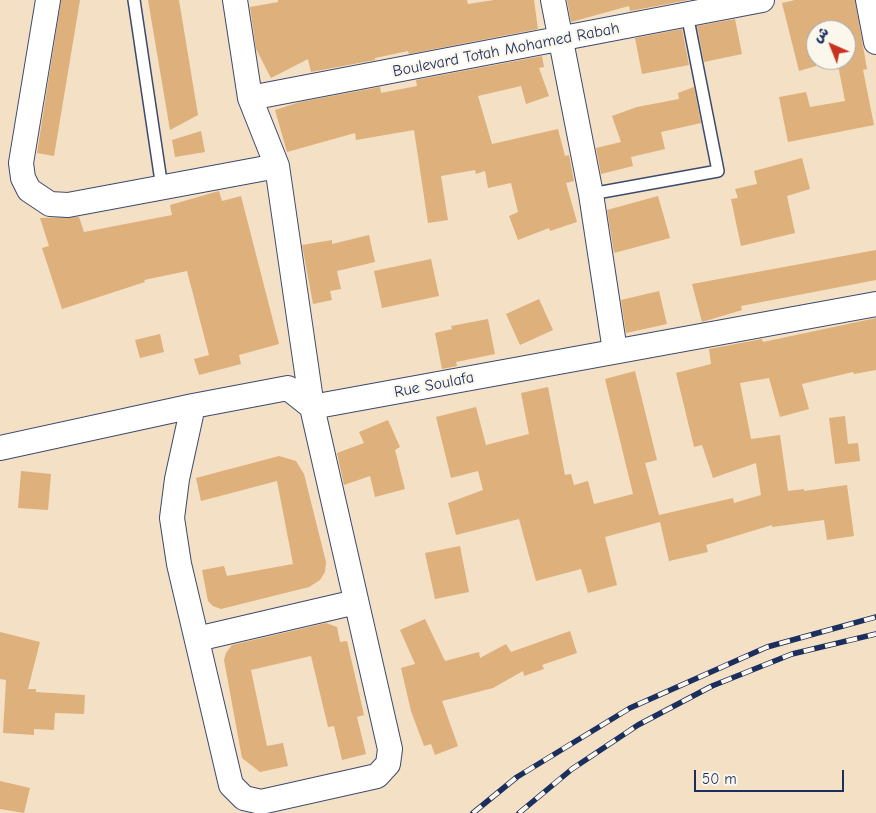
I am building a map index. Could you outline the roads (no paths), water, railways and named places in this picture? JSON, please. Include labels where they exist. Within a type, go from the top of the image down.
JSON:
[{"type":"street","points":[[48,0],[21,163],[23,178],[29,190],[50,204],[68,205],[277,166]]},
{"type":"street","points":[[193,406],[177,479],[172,518],[179,564],[231,785],[244,798],[261,802],[377,776],[388,764],[390,749],[312,407],[277,166],[250,98],[235,0]]},
{"type":"street","points":[[553,0],[591,194],[615,351]]},
{"type":"street","name":"Boulevard Totah Mohamed Rabah","points":[[250,98],[762,0]]},
{"type":"street","points":[[868,0],[876,42]]},
{"type":"street","name":"Rue Soulafa","points":[[312,407],[876,304]]},
{"type":"street","points":[[0,448],[193,406],[288,388],[312,407]]},
{"type":"street","points":[[197,639],[356,602]]},
{"type":"lane","points":[[134,0],[162,188]]},
{"type":"lane","points":[[591,194],[718,171],[687,14]]},
{"type":"railway","points":[[473,813],[517,777],[630,708],[767,647],[876,617]]},
{"type":"railway","points":[[519,813],[572,769],[638,725],[712,686],[792,654],[876,634]]}]
